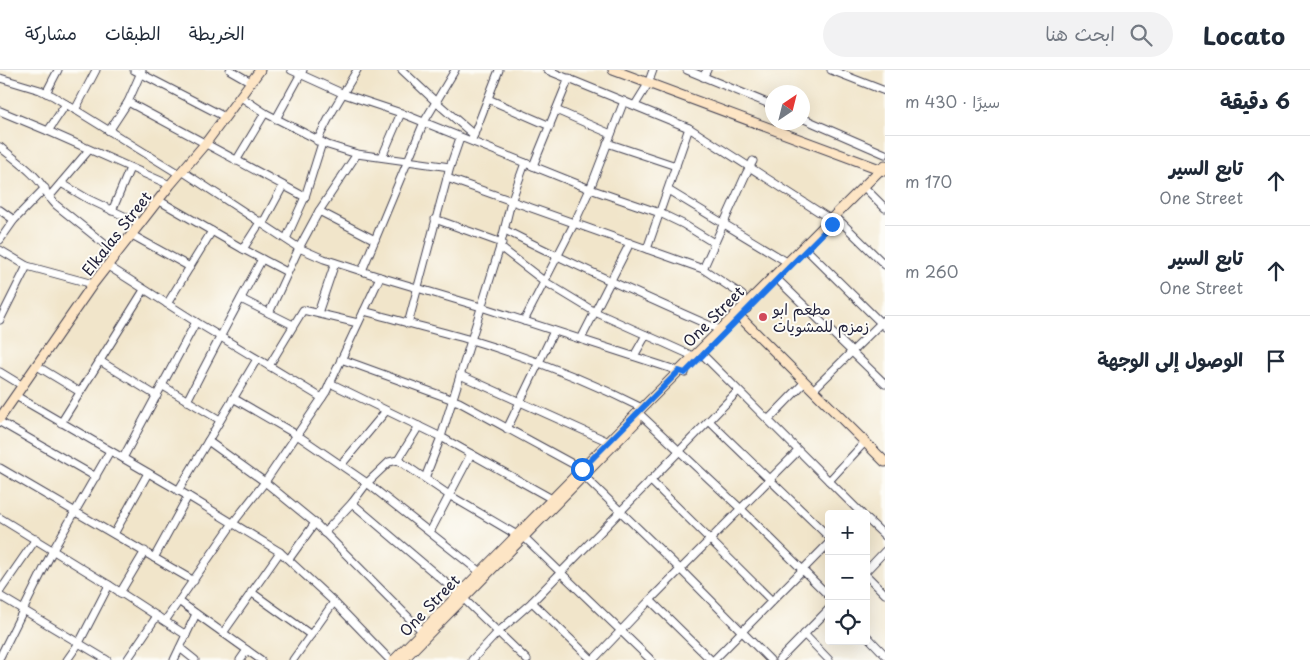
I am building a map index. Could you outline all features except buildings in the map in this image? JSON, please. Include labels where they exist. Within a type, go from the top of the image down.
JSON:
[{"type":"street","points":[[1,70],[0,76],[46,93],[66,104],[109,132],[180,172],[262,222],[299,248],[362,272],[481,307],[682,372]]},
{"type":"street","points":[[46,93],[58,70]]},
{"type":"street","points":[[75,110],[96,70]]},
{"type":"street","points":[[230,70],[251,82]]},
{"type":"street","name":"Elkalas Street","points":[[0,420],[93,284],[180,172],[205,144],[260,70]]},
{"type":"street","points":[[292,70],[302,72],[344,94],[401,113],[459,137],[473,139],[525,163],[590,189],[660,213],[683,224],[714,243]]},
{"type":"street","points":[[286,239],[305,197],[320,142],[332,112],[358,70]]},
{"type":"street","points":[[402,70],[464,126],[473,139]]},
{"type":"street","points":[[362,272],[424,122],[455,70]]},
{"type":"street","points":[[473,139],[499,70]]},
{"type":"street","points":[[547,70],[689,128],[751,164],[834,219],[885,265]]},
{"type":"street","points":[[613,70],[884,169]]},
{"type":"street","points":[[636,105],[648,84],[652,70]]},
{"type":"street","points":[[687,70],[705,74],[765,103]]},
{"type":"street","points":[[831,70],[885,91]]},
{"type":"street","points":[[109,132],[128,102],[139,71],[225,117]]},
{"type":"street","points":[[276,119],[302,72]]},
{"type":"street","points":[[533,166],[569,78]]},
{"type":"street","points":[[241,96],[265,113],[320,142],[357,154],[450,167]]},
{"type":"street","points":[[488,99],[550,126]]},
{"type":"street","points":[[524,321],[590,189],[624,101]]},
{"type":"street","points":[[128,102],[305,197]]},
{"type":"street","points":[[48,131],[66,104]]},
{"type":"street","points":[[556,110],[611,134]]},
{"type":"street","points":[[0,111],[170,185]]},
{"type":"street","points":[[236,161],[265,113]]},
{"type":"street","points":[[382,157],[401,113]]},
{"type":"street","points":[[810,121],[885,154]]},
{"type":"street","points":[[408,324],[435,219],[464,126]]},
{"type":"street","points":[[647,249],[689,128]]},
{"type":"street","points":[[607,143],[676,166]]},
{"type":"street","points":[[0,147],[30,171],[45,188],[49,196],[117,254]]},
{"type":"street","points":[[49,196],[89,150]]},
{"type":"street","points":[[269,313],[287,272],[319,211],[357,154]]},
{"type":"street","points":[[425,478],[441,437],[501,245],[511,202],[525,163]]},
{"type":"street","points":[[703,269],[751,164]]},
{"type":"street","points":[[112,211],[130,168]]},
{"type":"street","name":"One Street","points":[[403,660],[462,596],[642,412],[682,372],[703,355],[787,262],[867,190],[884,169]]},
{"type":"street","name":"One Street","points":[[746,307],[807,250],[834,219],[884,169]]},
{"type":"street","points":[[447,178],[703,269],[742,295],[746,307]]},
{"type":"street","points":[[61,183],[112,211],[141,224]]},
{"type":"street","points":[[243,249],[262,222],[283,186]]},
{"type":"street","points":[[0,240],[14,220],[45,188]]},
{"type":"street","points":[[668,190],[787,262]]},
{"type":"street","points":[[867,190],[885,208]]},
{"type":"street","points":[[158,200],[287,272]]},
{"type":"street","points":[[0,210],[14,220]]},
{"type":"street","points":[[319,211],[375,240]]},
{"type":"street","points":[[435,219],[501,245],[544,282],[595,312],[693,356]]},
{"type":"street","points":[[505,230],[610,282],[720,330]]},
{"type":"street","points":[[167,304],[212,231]]},
{"type":"street","points":[[132,235],[190,267]]},
{"type":"street","points":[[581,339],[630,244]]},
{"type":"street","points":[[0,250],[27,266],[93,284]]},
{"type":"street","points":[[807,250],[884,323],[813,390]]},
{"type":"street","points":[[187,401],[219,336],[241,300],[262,259]]},
{"type":"street","points":[[318,312],[336,263]]},
{"type":"street","points":[[0,320],[27,266]]},
{"type":"street","points":[[108,266],[144,290],[322,398]]},
{"type":"street","points":[[165,621],[265,482],[322,398],[380,277]]},
{"type":"street","points":[[777,279],[885,384]]},
{"type":"street","points":[[61,423],[144,290]]},
{"type":"street","points":[[241,300],[293,325]]},
{"type":"street","points":[[269,366],[303,310],[318,312],[358,323]]},
{"type":"street","points":[[364,311],[471,340],[537,363],[620,396],[642,412],[679,451],[825,592]]},
{"type":"street","points":[[738,315],[864,442],[884,459]]},
{"type":"street","name":"One Street","points":[[682,372],[693,356],[738,315]]},
{"type":"street","points":[[123,458],[196,322]]},
{"type":"street","points":[[507,429],[554,331]]},
{"type":"street","points":[[634,356],[646,335]]},
{"type":"street","points":[[703,355],[857,510]]},
{"type":"street","points":[[178,491],[257,359]]},
{"type":"street","points":[[341,359],[453,399],[583,473],[770,660]]},
{"type":"street","points":[[100,361],[157,396]]},
{"type":"street","points":[[37,366],[80,392]]},
{"type":"street","points":[[0,372],[23,386]]},
{"type":"street","points":[[460,376],[608,442]]},
{"type":"street","points":[[768,420],[804,382]]},
{"type":"street","points":[[330,384],[441,437],[552,499]]},
{"type":"street","points":[[163,386],[220,420]]},
{"type":"street","points":[[472,660],[498,632],[532,602],[738,391]]},
{"type":"street","points":[[16,396],[280,552],[334,602],[390,660]]},
{"type":"street","points":[[233,398],[297,435],[367,483],[480,572]]},
{"type":"street","points":[[341,465],[386,411]]},
{"type":"street","name":"One Street","points":[[394,660],[422,631],[462,596],[480,572],[524,532],[552,499],[583,473],[608,442],[642,412]]},
{"type":"street","points":[[0,420],[96,477]]},
{"type":"street","points":[[709,420],[825,533]]},
{"type":"street","points":[[398,460],[418,426]]},
{"type":"street","points":[[208,441],[265,482],[315,523],[422,631]]},
{"type":"street","points":[[829,481],[864,442]]},
{"type":"street","points":[[0,659],[53,550],[110,451]]},
{"type":"street","points":[[532,602],[592,660],[798,451]]},
{"type":"street","points":[[430,532],[471,454]]},
{"type":"street","points":[[324,533],[352,503],[367,483],[389,462],[398,460],[449,495],[524,532],[561,572],[651,660]]},
{"type":"street","points":[[0,468],[194,581]]},
{"type":"street","points":[[114,534],[148,473]]},
{"type":"street","points":[[650,480],[772,601]]},
{"type":"street","points":[[154,558],[188,496]]},
{"type":"street","points":[[352,503],[462,596],[527,660]]},
{"type":"street","points":[[0,518],[186,635]]},
{"type":"street","points":[[870,522],[885,536]]},
{"type":"street","points":[[289,559],[315,523]]},
{"type":"street","points":[[0,591],[36,539]]},
{"type":"street","points":[[650,600],[713,660],[825,547]]},
{"type":"street","points":[[870,567],[885,551]]},
{"type":"street","points":[[120,593],[145,552]]},
{"type":"street","points":[[223,633],[280,552]]},
{"type":"street","points":[[870,579],[885,594]]},
{"type":"street","points":[[67,660],[79,643],[108,585]]},
{"type":"street","points":[[251,592],[311,635]]},
{"type":"street","points":[[0,596],[107,660]]},
{"type":"street","points":[[180,602],[261,660]]},
{"type":"street","points":[[293,660],[334,602]]},
{"type":"street","points":[[779,660],[825,612]]},
{"type":"street","points":[[174,660],[196,614]]},
{"type":"street","points":[[128,660],[157,616]]},
{"type":"street","points":[[804,634],[829,660]]},
{"type":"street","points":[[870,639],[885,654]]},
{"type":"street","points":[[180,648],[195,660]]},
{"type":"street","points":[[240,660],[247,650]]},
{"type":"place","name":"مطعم ابو زمزم للمشويات","points":[[763,317]]},
{"type":"route","points":[[582,469],[679,371],[685,373],[832,224]]}]
